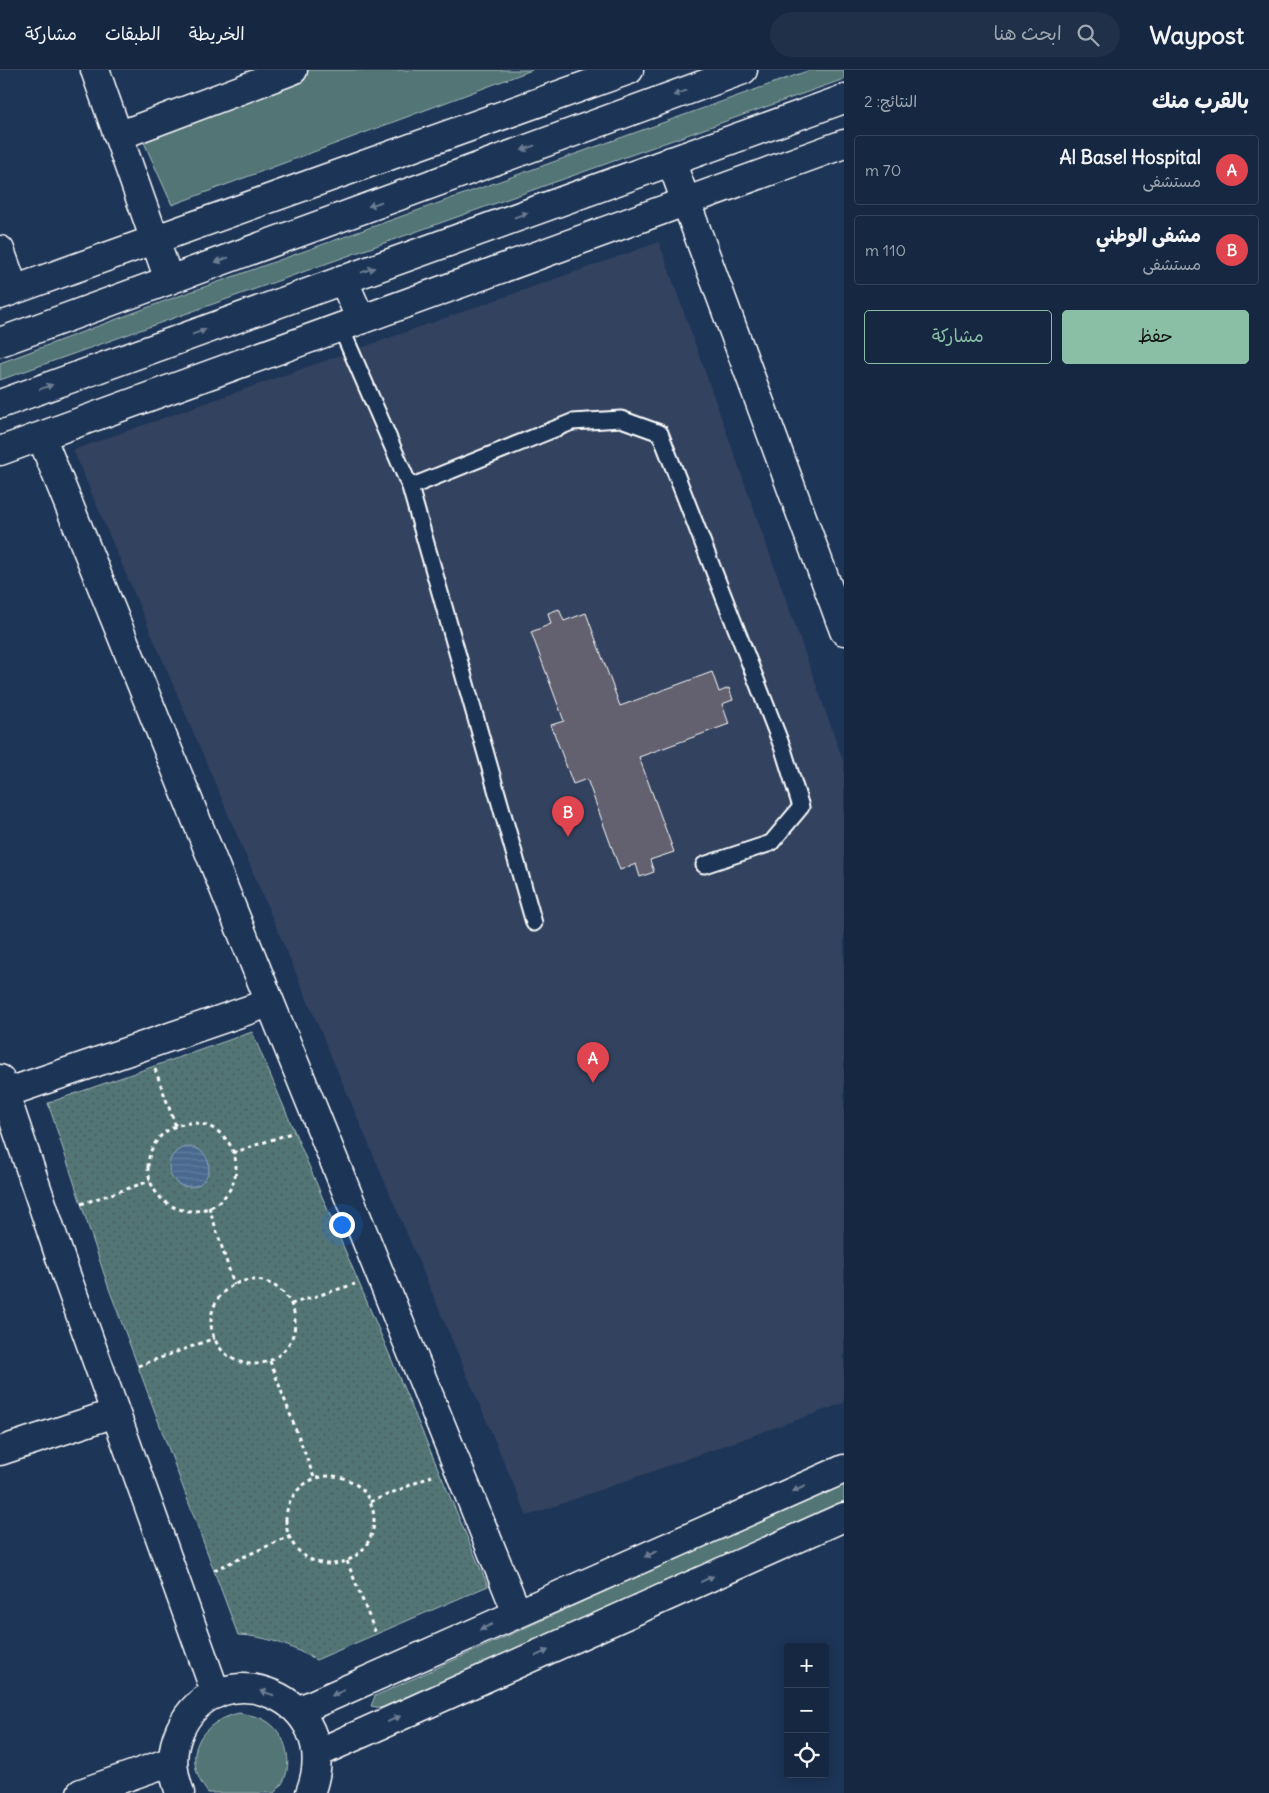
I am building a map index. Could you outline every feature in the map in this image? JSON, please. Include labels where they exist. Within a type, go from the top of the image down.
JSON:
[{"type":"street","points":[[95,70],[169,280]]},
{"type":"street","points":[[118,136],[293,70]]},
{"type":"street","points":[[0,250],[7,292],[630,70]]},
{"type":"street","points":[[0,342],[743,70]]},
{"type":"street","points":[[0,404],[844,99]]},
{"type":"street","points":[[0,451],[844,144]]},
{"type":"street","points":[[671,161],[843,624]]},
{"type":"street","points":[[343,279],[351,324]]},
{"type":"street","points":[[41,436],[517,1613]]},
{"type":"street","points":[[216,1694],[2,1089],[270,1003]]},
{"type":"street","points":[[0,1451],[115,1412]]},
{"type":"street","points":[[298,1711],[844,1469]]},
{"type":"street","points":[[318,1753],[844,1517]]},
{"type":"street","points":[[180,1793],[174,1779],[172,1761],[175,1740],[184,1721],[198,1705],[216,1694],[233,1689],[260,1690],[284,1700],[298,1711],[312,1731],[318,1753],[316,1776],[310,1793]]},
{"type":"street","points":[[81,1793],[172,1761]]},
{"type":"lane","points":[[351,324],[410,487],[534,923]]},
{"type":"lane","points":[[410,487],[572,422],[621,419],[660,433],[783,749],[801,807],[771,843],[704,865]]},
{"type":"path","points":[[154,1066],[176,1127]]},
{"type":"path","points":[[196,1123],[210,1127],[222,1135],[233,1153],[235,1174],[230,1188],[221,1199],[209,1207],[195,1211],[181,1209],[168,1203],[157,1193],[150,1180],[148,1166],[150,1152],[158,1140],[176,1127],[196,1123]]},
{"type":"path","points":[[233,1153],[294,1132]]},
{"type":"path","points":[[81,1204],[150,1180]]},
{"type":"path","points":[[209,1207],[234,1284]]},
{"type":"path","points":[[247,1280],[260,1280],[273,1285],[284,1293],[291,1304],[295,1317],[294,1330],[289,1343],[281,1353],[270,1360],[256,1364],[242,1362],[229,1356],[218,1346],[211,1319],[215,1304],[222,1293],[234,1284],[247,1280]]},
{"type":"path","points":[[291,1304],[359,1283]]},
{"type":"path","points":[[138,1366],[215,1338]]},
{"type":"path","points":[[270,1360],[315,1480]]},
{"type":"path","points":[[370,1502],[440,1473]]},
{"type":"path","points":[[324,1476],[338,1477],[352,1482],[363,1490],[370,1502],[374,1516],[373,1530],[368,1543],[359,1553],[347,1561],[332,1564],[317,1562],[304,1555],[294,1544],[290,1536],[286,1516],[290,1502],[298,1489],[315,1480],[324,1476]]},
{"type":"path","points":[[214,1570],[290,1536]]},
{"type":"path","points":[[347,1561],[376,1634]]},
{"type":"shaded area","points":[[659,242],[844,763],[844,1403],[527,1516],[73,450]]},
{"type":"shaded area","points":[[193,1147],[200,1150],[206,1156],[209,1167],[208,1175],[200,1184],[193,1187],[185,1187],[178,1184],[170,1175],[169,1163],[172,1156],[181,1148]]},
{"type":"green space","points":[[300,70],[532,70],[172,205],[138,129]]},
{"type":"green space","points":[[810,70],[844,70],[844,79],[0,380],[0,363],[165,301]]},
{"type":"green space","points":[[252,1032],[488,1586],[316,1660],[278,1643],[259,1637],[238,1635],[108,1286],[48,1103]]},
{"type":"green space","points":[[844,1483],[844,1501],[381,1708],[371,1706],[375,1696]]},
{"type":"green space","points":[[239,1713],[254,1716],[268,1722],[281,1737],[285,1746],[288,1756],[288,1767],[281,1785],[274,1793],[208,1793],[200,1780],[195,1755],[204,1733],[225,1718]]},
{"type":"building","points":[[559,609],[564,621],[586,613],[620,706],[712,672],[719,692],[729,688],[733,700],[722,704],[729,724],[639,757],[674,852],[650,860],[654,872],[640,877],[636,864],[620,870],[587,779],[573,784],[551,725],[564,721],[531,632],[551,624],[548,613]]},
{"type":"place","name":"مشفى الوطني","points":[[568,837]]},
{"type":"place","name":"Al Basel Hospital","points":[[593,1083]]}]
